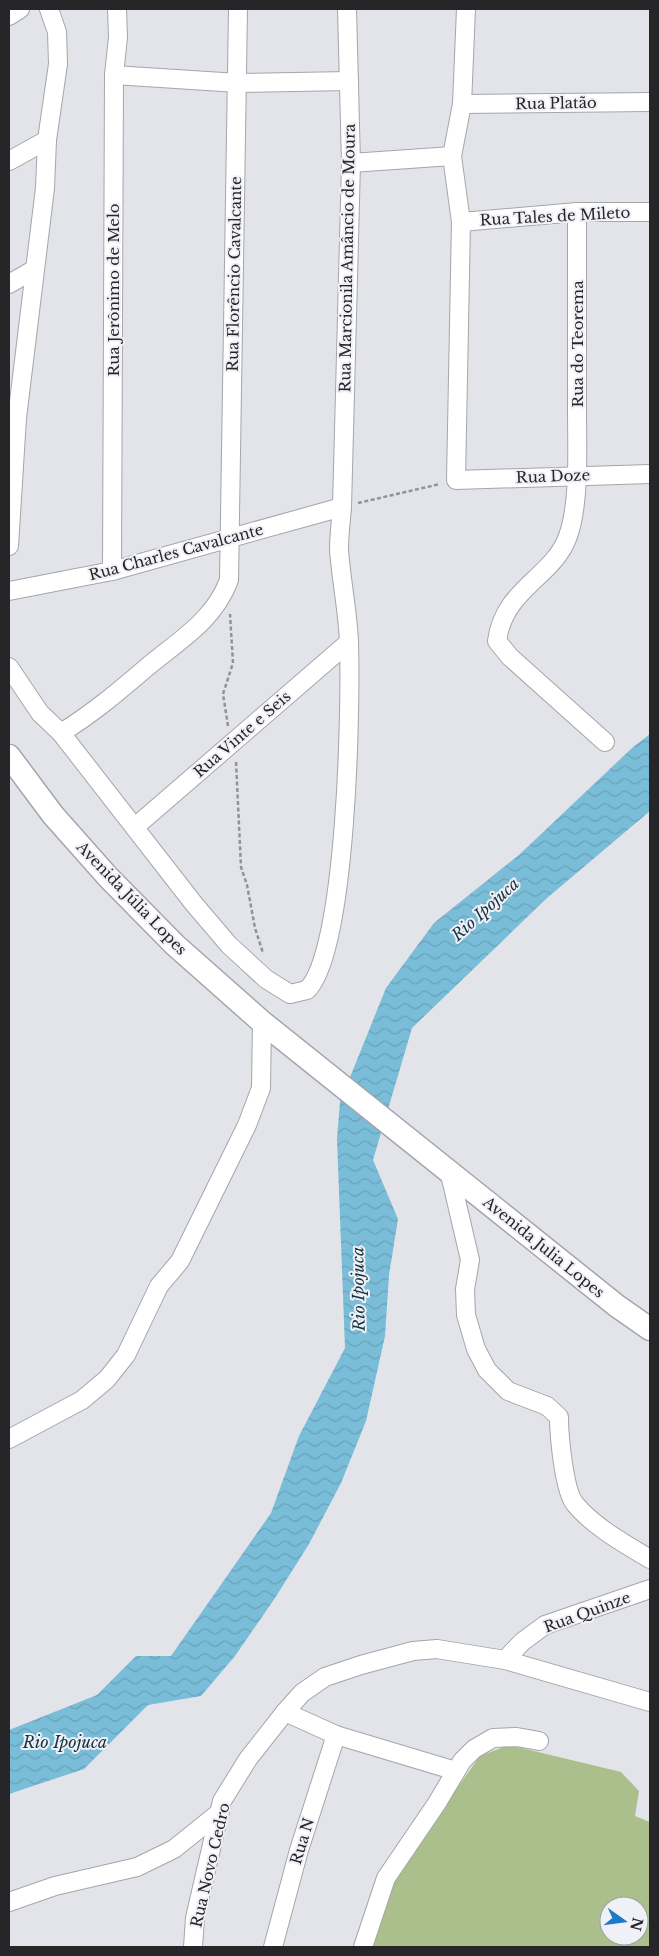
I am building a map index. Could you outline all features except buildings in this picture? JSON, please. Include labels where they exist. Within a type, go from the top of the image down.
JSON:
[{"type":"main road","name":"Avenida Júlia Lopes","points":[[9,756],[53,815],[108,877],[175,945],[265,1024],[444,1166]]},
{"type":"main road","name":"Avenida Julia Lopes","points":[[444,1166],[610,1300],[650,1329]]},
{"type":"street","points":[[9,16],[20,9]]},
{"type":"street","points":[[9,546],[13,421],[45,188],[47,140],[54,101],[59,46],[57,32],[48,9]]},
{"type":"street","name":"Rua Jerônimo de Melo","points":[[112,571],[114,75],[118,37],[117,9]]},
{"type":"street","name":"Rua Florêncio Cavalcante","points":[[229,580],[228,539],[238,9]]},
{"type":"street","name":"Rua Marcionila Amâncio de Moura","points":[[9,667],[40,713],[61,733],[194,904],[229,945],[266,979],[290,994],[307,990],[319,974],[328,943],[340,865],[346,787],[349,642],[339,547],[342,507],[351,163],[347,9]]},
{"type":"street","points":[[456,480],[461,222],[452,156],[462,104],[466,9]]},
{"type":"street","points":[[114,75],[238,83],[349,81]]},
{"type":"street","name":"Rua Platão","points":[[462,104],[650,102]]},
{"type":"street","points":[[9,161],[47,140]]},
{"type":"street","points":[[351,163],[452,156]]},
{"type":"street","name":"Rua Tales de Mileto","points":[[461,222],[577,212],[650,212]]},
{"type":"street","name":"Rua do Teorema","points":[[577,212],[577,475],[571,526],[564,546],[554,560],[514,600],[499,627],[497,641],[510,658],[605,742]]},
{"type":"street","points":[[9,284],[35,269]]},
{"type":"street","name":"Rua Doze","points":[[456,480],[650,474]]},
{"type":"street","name":"Rua Charles Cavalcante","points":[[9,591],[112,571],[342,507]]},
{"type":"street","points":[[61,733],[115,697],[147,668],[191,633],[223,597],[229,580]]},
{"type":"street","name":"Rua Vinte e Seis","points":[[135,826],[235,742],[349,642]]},
{"type":"street","points":[[9,1439],[82,1400],[107,1379],[126,1355],[159,1286],[180,1261],[248,1125],[261,1088],[265,1024]]},
{"type":"street","points":[[444,1166],[470,1260],[465,1289],[466,1316],[479,1356],[487,1370],[508,1391],[547,1406],[558,1417],[560,1453],[574,1503],[620,1540],[650,1559]]},
{"type":"street","name":"Rua Quinze","points":[[505,1660],[522,1642],[544,1626],[650,1589]]},
{"type":"street","name":"Rua Novo Cedro","points":[[193,1947],[195,1918],[222,1801],[235,1777],[284,1712],[302,1693],[325,1678],[361,1665],[413,1651],[437,1648],[505,1660],[650,1702]]},
{"type":"street","points":[[284,1712],[336,1735],[456,1771]]},
{"type":"street","name":"Rua N","points":[[274,1947],[299,1850],[336,1735]]},
{"type":"street","points":[[363,1947],[386,1878],[437,1803],[456,1771],[474,1748],[493,1738],[517,1737],[539,1741]]},
{"type":"street","points":[[9,1902],[55,1886],[137,1867],[174,1848],[220,1812]]},
{"type":"path","points":[[342,507],[456,480]]},
{"type":"path","points":[[229,580],[233,663],[223,694],[230,737],[235,742],[241,866],[247,885],[255,928],[264,955],[266,979]]},
{"type":"green space","points":[[509,1745],[621,1772],[639,1791],[635,1816],[650,1822],[650,1947],[370,1947],[389,1883],[480,1756]]},
{"type":"water","name":"Rio Ipojuca","points":[[650,734],[650,811],[547,898],[412,1028],[373,1160],[398,1219],[389,1275],[385,1336],[366,1421],[341,1483],[309,1544],[235,1656],[201,1696],[148,1705],[84,1769],[9,1794],[9,1730],[97,1695],[136,1656],[171,1656],[271,1513],[299,1436],[345,1348],[337,1139],[340,1102],[386,988],[434,923],[520,854],[632,748]]}]
